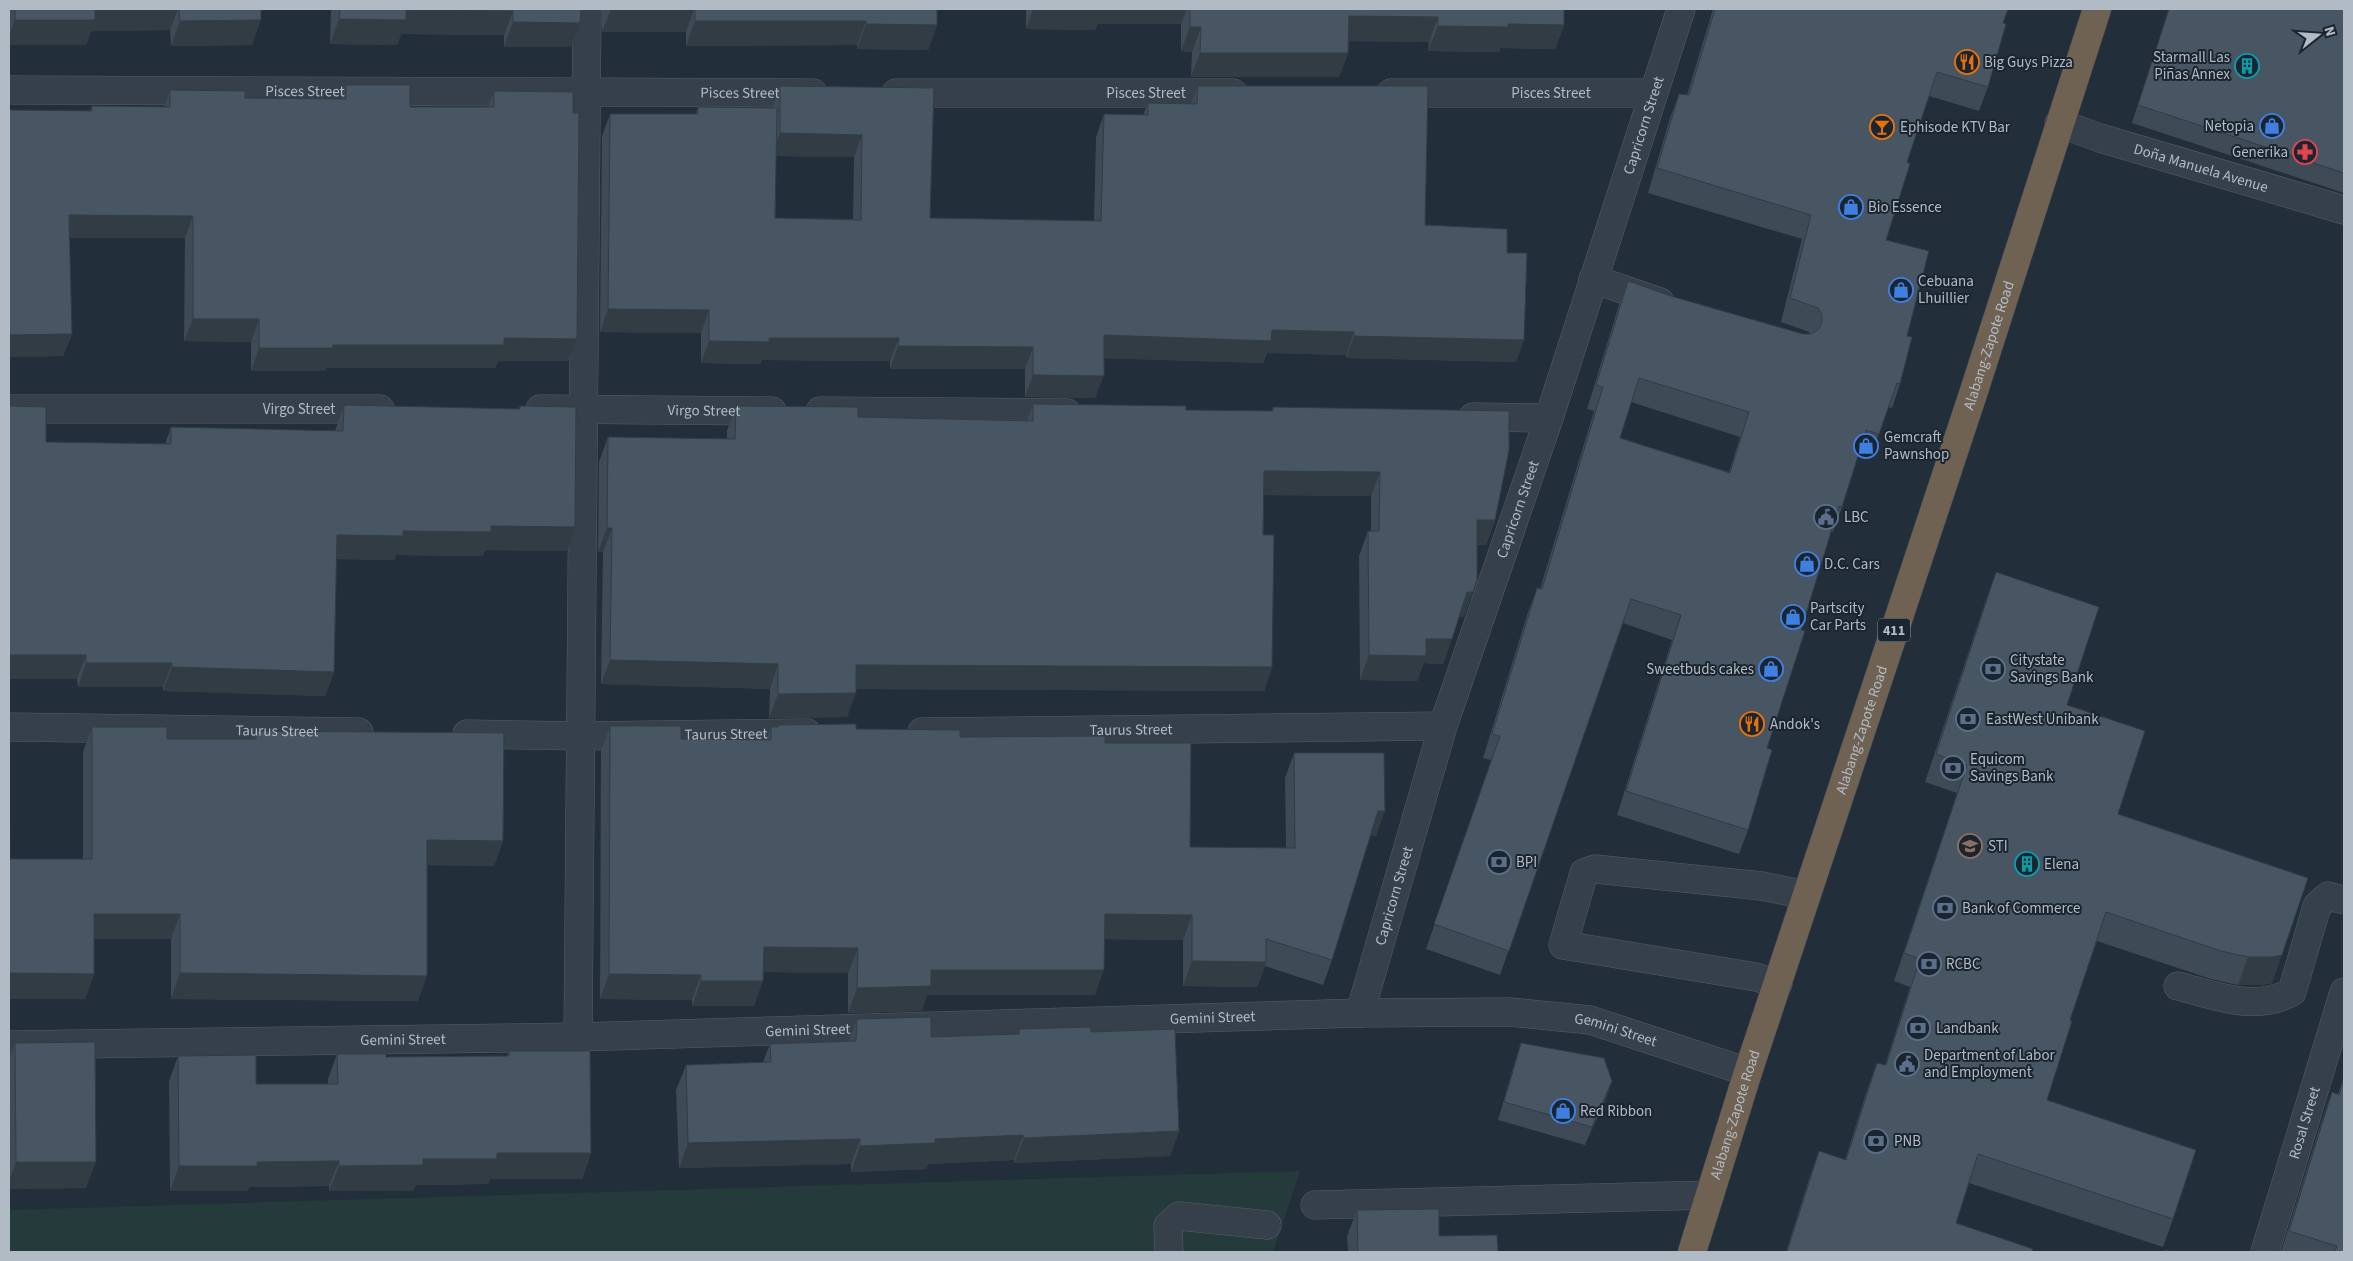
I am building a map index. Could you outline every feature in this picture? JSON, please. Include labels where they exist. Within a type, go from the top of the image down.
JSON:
[{"type":"highway","name":"Alabang-Zapote Road","points":[[1692,1252],[1748,1072],[1973,394],[2097,9]]},
{"type":"street","points":[[578,1037],[587,9]]},
{"type":"street","name":"Capricorn Street","points":[[1360,1013],[1443,726],[1549,418],[1652,93],[1681,9]]},
{"type":"street","name":"Pisces Street","points":[[9,90],[835,93]]},
{"type":"street","name":"Pisces Street","points":[[875,93],[1254,93]]},
{"type":"street","name":"Pisces Street","points":[[1363,93],[1652,93]]},
{"type":"street","name":"Doña Manuela Avenue","points":[[2059,123],[2100,138],[2344,210]]},
{"type":"street","points":[[1592,279],[1686,310]]},
{"type":"street","name":"Virgo Street","points":[[9,408],[405,409]]},
{"type":"street","name":"Virgo Street","points":[[514,409],[1091,414]]},
{"type":"street","points":[[1449,417],[1549,418]]},
{"type":"street","name":"Taurus Street","points":[[898,732],[1443,726]]},
{"type":"street","name":"Taurus Street","points":[[9,727],[383,733]]},
{"type":"street","name":"Taurus Street","points":[[442,734],[580,736],[828,733]]},
{"type":"street","points":[[1778,984],[1756,977],[1563,945],[1584,873],[1595,869],[1762,886],[1806,895]]},
{"type":"street","points":[[2178,986],[2246,1003],[2278,1000],[2292,992],[2317,906],[2328,896],[2344,900]]},
{"type":"street","name":"Rosal Street","points":[[2265,1252],[2344,992]]},
{"type":"street","name":"Gemini Street","points":[[9,1045],[578,1037],[1360,1013],[1510,1012],[1590,1020],[1748,1072]]},
{"type":"street","points":[[1315,1205],[1710,1195]]},
{"type":"street","points":[[1169,1252],[1168,1226],[1179,1216],[1267,1225]]},
{"type":"green space","points":[[1300,1171],[1273,1252],[9,1252],[9,1210]]},
{"type":"building","points":[[15,9],[95,9],[95,20],[15,20]]},
{"type":"building","points":[[179,9],[261,9],[261,20],[180,21]]},
{"type":"building","points":[[340,9],[581,9],[580,23],[513,22],[513,11],[406,10],[406,20],[339,19]]},
{"type":"building","points":[[695,9],[937,9],[937,25],[866,24],[866,21],[695,21]]},
{"type":"building","points":[[1190,9],[1564,9],[1564,25],[1508,24],[1508,27],[1438,26],[1438,17],[1349,16],[1348,53],[1200,53],[1201,27],[1190,27]]},
{"type":"building","points":[[1715,9],[2008,9],[2003,23],[2006,24],[1988,87],[1937,72],[1907,162],[1910,164],[1886,240],[1929,251],[1907,336],[1912,337],[1900,384],[1897,383],[1879,434],[1866,430],[1842,507],[1839,506],[1801,630],[1805,631],[1767,748],[1772,750],[1748,830],[1626,791],[1681,615],[1631,599],[1509,951],[1434,924],[1500,736],[1492,734],[1537,588],[1542,589],[1603,387],[1596,385],[1628,281],[1674,297],[1803,334],[1811,334],[1818,330],[1822,323],[1822,314],[1818,308],[1790,298],[1811,215],[1657,168],[1679,94],[1689,95]],"holes":[[[1639,378],[1749,412],[1730,473],[1620,438]]]},
{"type":"building","name":"Starmall Las Piñas Annex","points":[[2169,9],[2344,9],[2344,173],[2138,105]]},
{"type":"building","points":[[346,85],[410,85],[410,107],[494,107],[494,91],[573,92],[573,113],[579,113],[577,339],[504,338],[504,345],[333,345],[333,348],[259,348],[259,319],[193,319],[193,216],[69,215],[72,334],[9,335],[9,110],[92,111],[92,106],[170,107],[170,90],[245,91],[245,98],[346,99]]},
{"type":"building","points":[[780,86],[934,88],[930,218],[1101,221],[1104,114],[1148,115],[1148,103],[1197,104],[1198,86],[1428,86],[1425,225],[1507,229],[1507,253],[1527,253],[1524,340],[1354,336],[1354,332],[1272,330],[1271,341],[1104,335],[1104,376],[1033,375],[1033,347],[898,346],[899,338],[769,338],[769,342],[709,341],[709,310],[608,309],[610,114],[698,114],[698,107],[777,108],[775,218],[861,220],[862,135],[780,133]]},
{"type":"building","points":[[1033,404],[1186,406],[1186,410],[1273,411],[1273,407],[1509,411],[1509,450],[1495,520],[1477,520],[1477,580],[1473,592],[1467,592],[1452,639],[1426,639],[1426,656],[1369,655],[1368,531],[1379,531],[1380,472],[1264,471],[1263,535],[1274,535],[1272,667],[856,665],[856,693],[778,694],[778,664],[610,660],[612,528],[607,528],[608,437],[735,439],[736,406],[858,407],[858,417],[1033,421]]},
{"type":"building","points":[[344,405],[520,409],[520,406],[576,407],[575,527],[491,526],[491,532],[403,531],[403,536],[337,535],[334,672],[172,667],[172,663],[86,663],[86,655],[9,655],[9,406],[46,407],[46,442],[171,444],[171,427],[343,431]]},
{"type":"building","points":[[1996,572],[2099,607],[2067,705],[2145,731],[2118,814],[2308,878],[2282,955],[2272,957],[2248,957],[2221,951],[2106,912],[2070,1020],[2072,1021],[2047,1100],[2196,1150],[2173,1219],[1978,1154],[1956,1223],[2033,1249],[2032,1252],[1787,1252],[1819,1151],[1846,1160],[1877,1063],[1886,1065],[1920,959],[1904,953],[1967,765],[1936,754]]},
{"type":"building","points":[[856,724],[856,729],[960,730],[960,737],[1105,736],[1105,743],[1191,743],[1190,847],[1295,848],[1294,753],[1384,753],[1385,811],[1378,811],[1332,960],[1266,939],[1266,962],[1192,961],[1192,915],[1105,914],[1104,970],[931,970],[931,986],[857,988],[858,948],[764,947],[763,981],[701,981],[701,975],[609,974],[610,726],[681,726],[681,739],[771,740],[771,727],[778,727],[778,725]]},
{"type":"building","points":[[92,727],[167,727],[167,739],[256,739],[256,731],[504,733],[503,841],[427,840],[427,976],[180,973],[180,914],[94,914],[94,974],[9,973],[9,741],[10,859],[92,859]]},
{"type":"building","points":[[931,1017],[931,1037],[1019,1034],[1019,1029],[1091,1027],[1091,1032],[1175,1029],[1179,1131],[1024,1138],[1023,1135],[935,1139],[935,1143],[860,1146],[860,1139],[688,1143],[686,1065],[771,1062],[770,1044],[856,1041],[857,1019]]},
{"type":"building","points":[[95,1042],[96,1162],[16,1162],[15,1043]]},
{"type":"building","points":[[1521,1043],[1604,1058],[1612,1081],[1592,1127],[1504,1102]]},
{"type":"building","points":[[509,1051],[590,1051],[591,1153],[497,1153],[497,1159],[423,1159],[423,1165],[339,1166],[339,1161],[257,1162],[257,1166],[179,1166],[178,1056],[256,1055],[256,1084],[338,1084],[337,1054],[386,1054],[386,1057],[509,1056]]},
{"type":"building","points":[[2344,1079],[2344,1252],[2335,1252],[2337,1246],[2289,1231],[2332,1092],[2339,1095]]},
{"type":"building","points":[[1439,1209],[1439,1236],[1497,1235],[1498,1252],[1358,1252],[1357,1210]]},
{"type":"place","name":"Big Guys Pizza","points":[[1967,62]]},
{"type":"place","name":"Starmall Las Piñas Annex","points":[[2247,66]]},
{"type":"place","name":"Netopia","points":[[2272,126]]},
{"type":"place","name":"Ephisode KTV Bar","points":[[1882,127]]},
{"type":"place","name":"Generika","points":[[2305,152]]},
{"type":"place","name":"Bio Essence","points":[[1851,207]]},
{"type":"place","name":"Cebuana Lhuillier","points":[[1901,290]]},
{"type":"place","name":"Gemcraft Pawnshop","points":[[1866,446]]},
{"type":"place","name":"LBC","points":[[1826,517]]},
{"type":"place","name":"D.C. Cars","points":[[1807,564]]},
{"type":"place","name":"Partscity Car Parts","points":[[1793,617]]},
{"type":"place","name":"Sweetbuds cakes","points":[[1771,669]]},
{"type":"place","name":"Citystate Savings Bank","points":[[1993,669]]},
{"type":"place","name":"EastWest Unibank","points":[[1968,719]]},
{"type":"place","name":"Andok's","points":[[1752,724]]},
{"type":"place","name":"Equicom Savings Bank","points":[[1953,768]]},
{"type":"place","name":"STI","points":[[1970,846]]},
{"type":"place","name":"BPI","points":[[1499,862]]},
{"type":"place","name":"Elena","points":[[2027,864]]},
{"type":"place","name":"Bank of Commerce","points":[[1945,908]]},
{"type":"place","name":"RCBC","points":[[1929,964]]},
{"type":"place","name":"Landbank","points":[[1918,1028]]},
{"type":"place","name":"Department of Labor and Employment","points":[[1907,1064]]},
{"type":"place","name":"Red Ribbon","points":[[1563,1111]]},
{"type":"place","name":"PNB","points":[[1876,1141]]}]
